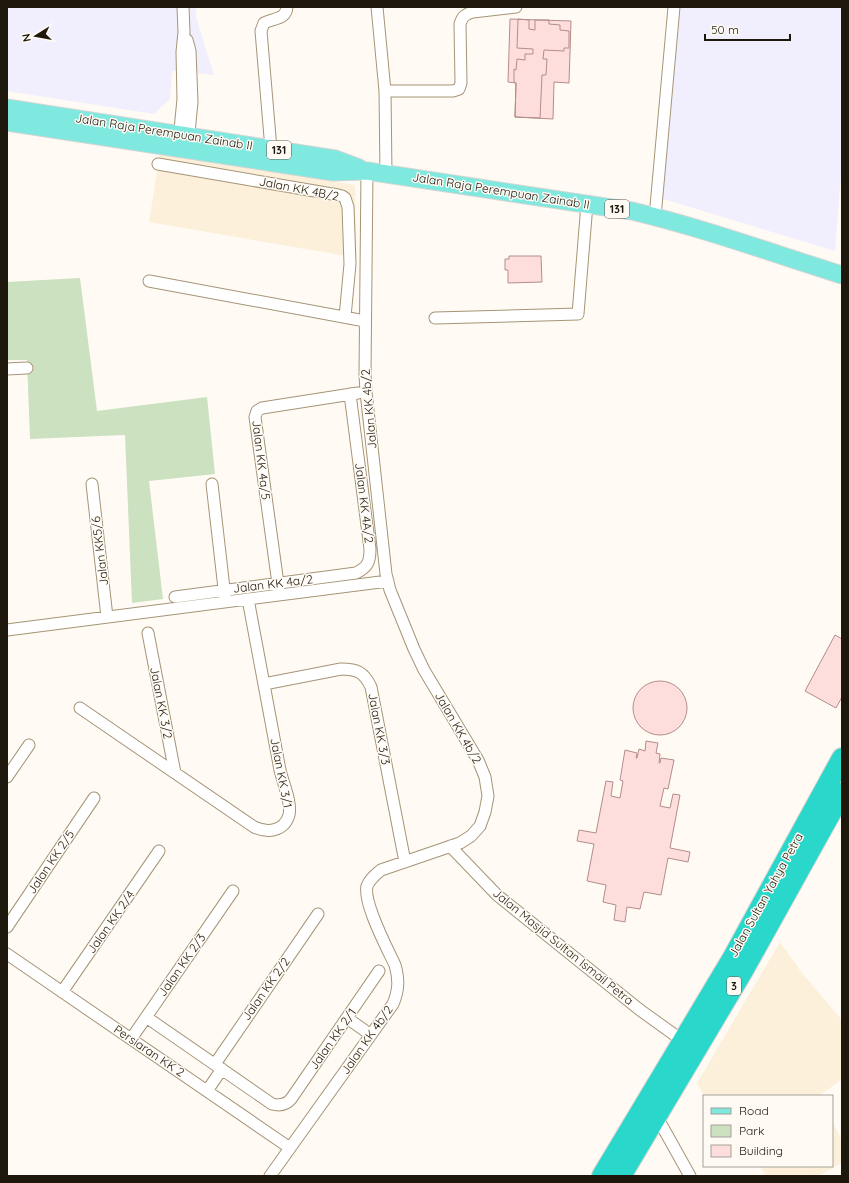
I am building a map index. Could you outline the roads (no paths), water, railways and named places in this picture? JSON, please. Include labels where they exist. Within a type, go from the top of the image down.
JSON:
[{"type":"highway","name":"Jalan Sultan Yahya Petra","points":[[602,1176],[732,959],[842,758]]},
{"type":"highway","name":"Jalan Sultan Yahya Petra","points":[[621,1176],[743,971],[842,793]]},
{"type":"main road","name":"Jalan Raja Perempuan Zainab II","points":[[7,108],[183,142],[218,155],[333,172],[367,171],[632,211],[842,275]]},
{"type":"main road","name":"Jalan Raja Perempuan Zainab II","points":[[7,122],[183,142],[270,149],[335,159],[367,171]]},
{"type":"street","points":[[183,142],[184,99],[182,52],[184,7]]},
{"type":"street","points":[[270,149],[261,31],[264,23],[280,18],[284,15],[287,7]]},
{"type":"street","points":[[377,7],[385,91],[386,174]]},
{"type":"street","points":[[385,91],[453,91],[459,89],[461,83],[460,24],[463,16],[473,12],[516,7]]},
{"type":"street","points":[[655,217],[674,7]]},
{"type":"street","points":[[215,174],[218,155]]},
{"type":"street","name":"Jalan KK 4B/2","points":[[158,164],[338,194],[345,198],[348,207],[350,264],[345,317]]},
{"type":"street","name":"Jalan KK 4b/2","points":[[270,1176],[393,1004],[397,996],[399,986],[398,974],[369,909],[367,887],[372,877],[381,870],[460,843],[471,836],[480,826],[485,812],[488,796],[485,777],[478,760],[424,670],[414,649],[387,578],[366,392],[365,321],[367,171]]},
{"type":"street","points":[[435,318],[578,314],[578,299],[587,204]]},
{"type":"street","points":[[149,281],[365,321]]},
{"type":"street","points":[[7,369],[27,368]]},
{"type":"street","name":"Jalan KK 4a/5","points":[[279,595],[255,417],[257,411],[262,408],[366,392]]},
{"type":"street","name":"Jalan KK 4A/2","points":[[350,394],[370,549],[368,564]]},
{"type":"street","name":"Jalan KK5/6","points":[[92,484],[107,617]]},
{"type":"street","points":[[212,484],[226,602]]},
{"type":"street","points":[[368,564],[387,578]]},
{"type":"street","name":"Jalan KK 4a/2","points":[[175,597],[356,572],[362,570],[368,564]]},
{"type":"street","points":[[7,630],[279,595],[387,578]]},
{"type":"street","name":"Jalan KK 3/1","points":[[80,708],[254,827],[272,831],[280,827],[286,822],[289,814],[289,806],[248,599]]},
{"type":"street","name":"Jalan KK 3/2","points":[[148,633],[175,773]]},
{"type":"street","name":"Jalan KK 3/3","points":[[264,684],[341,668],[360,672],[367,678],[371,687],[405,862]]},
{"type":"street","points":[[7,777],[29,745]]},
{"type":"street","name":"Jalan KK 2/5","points":[[7,927],[94,798]]},
{"type":"street","name":"Jalan Masjid Sultan Ismail Petra","points":[[450,846],[497,895],[640,1010],[683,1041]]},
{"type":"street","name":"Jalan KK 2/4","points":[[62,992],[159,851]]},
{"type":"street","name":"Jalan KK 2/3","points":[[131,1039],[233,891]]},
{"type":"street","name":"Jalan KK 2/2","points":[[207,1091],[218,1067],[318,914]]},
{"type":"street","name":"Persiaran KK 2","points":[[7,954],[290,1148]]},
{"type":"street","name":"Jalan KK 2/1","points":[[218,1067],[272,1104],[284,1105],[292,1099],[379,971]]},
{"type":"street","points":[[146,1017],[218,1067]]},
{"type":"street","points":[[347,1018],[371,1035]]},
{"type":"street","points":[[656,1117],[690,1176]]}]
